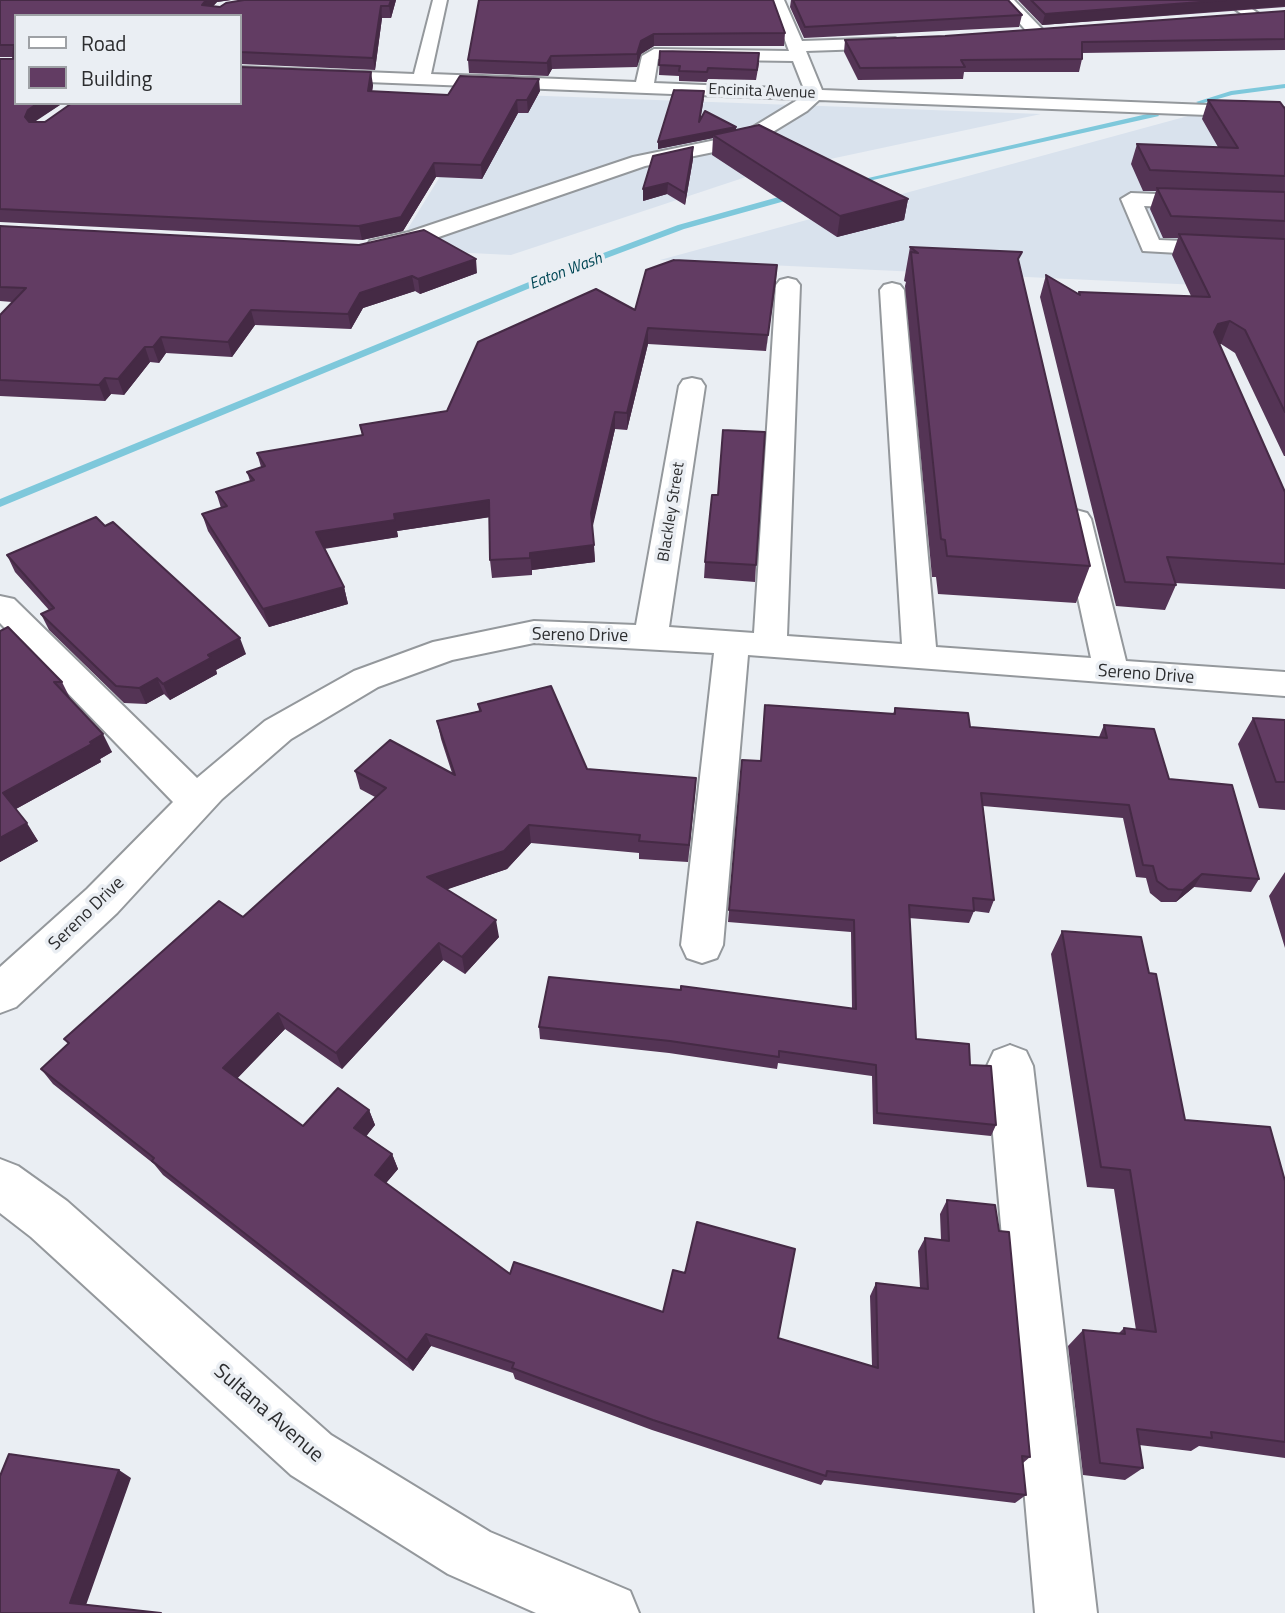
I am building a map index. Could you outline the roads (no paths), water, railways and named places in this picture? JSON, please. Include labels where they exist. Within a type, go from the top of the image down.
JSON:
[{"type":"street","points":[[421,79],[440,0]]},
{"type":"street","points":[[362,250],[416,237],[640,161],[746,140],[801,107],[815,94],[778,0]]},
{"type":"street","points":[[1006,0],[1043,32],[1010,34]]},
{"type":"street","points":[[1229,0],[1254,16]]},
{"type":"street","points":[[1227,18],[1275,15]]},
{"type":"street","points":[[644,88],[650,56],[654,54],[798,51],[907,42]]},
{"type":"street","name":"Encinita Avenue","points":[[242,72],[1285,113]]},
{"type":"street","points":[[1285,205],[1131,199],[1151,246],[1285,252]]},
{"type":"street","points":[[770,646],[788,285]]},
{"type":"street","points":[[892,290],[920,657]]},
{"type":"street","name":"Blackley Street","points":[[651,637],[692,386]]},
{"type":"street","points":[[1071,496],[1112,673]]},
{"type":"street","points":[[2,606],[197,802]]},
{"type":"street","name":"Sereno Drive","points":[[0,995],[102,901],[197,802],[278,730],[366,679],[445,650],[534,632],[732,642],[1112,673],[1285,684]]},
{"type":"street","points":[[702,945],[732,642]]},
{"type":"street","points":[[1010,1066],[1066,1613]]},
{"type":"street","name":"Sultana Avenue","points":[[0,1183],[49,1219],[311,1455],[469,1553],[608,1613]]},
{"type":"waterway","name":"Eaton Wash","points":[[1200,102],[1231,93],[1285,86]]},
{"type":"waterway","name":"Eaton Wash","points":[[846,184],[1156,114]]},
{"type":"waterway","name":"Eaton Wash","points":[[0,503],[561,272],[681,227],[800,194]]}]
